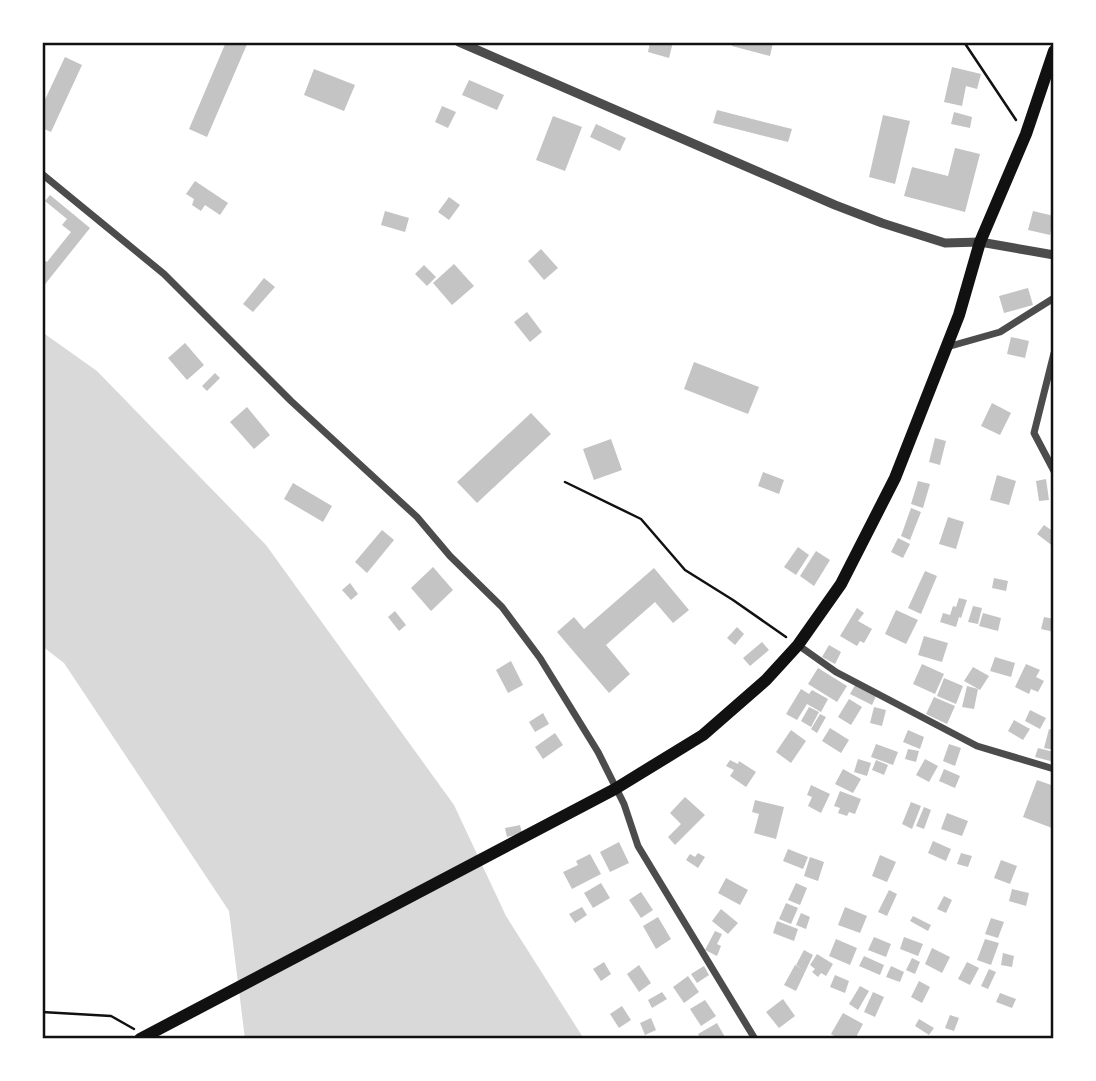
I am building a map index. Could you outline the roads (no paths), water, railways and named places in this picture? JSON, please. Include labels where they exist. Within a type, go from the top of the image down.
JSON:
[{"type":"main road","points":[[143,1037],[615,789],[703,735],[766,680],[798,645],[841,584],[895,478],[959,315],[980,242],[1026,134],[1054,51]]},
{"type":"street","points":[[459,42],[882,223],[944,243],[980,242],[1054,255]]},
{"type":"street","points":[[42,174],[164,274],[291,401],[416,517],[450,556],[502,607],[540,657],[598,752],[624,804],[638,846],[755,1039]]},
{"type":"street","points":[[946,347],[1000,331],[1054,298]]},
{"type":"street","points":[[1054,353],[1034,433],[1054,471]]},
{"type":"street","points":[[798,645],[836,672],[977,746],[1054,769]]}]
